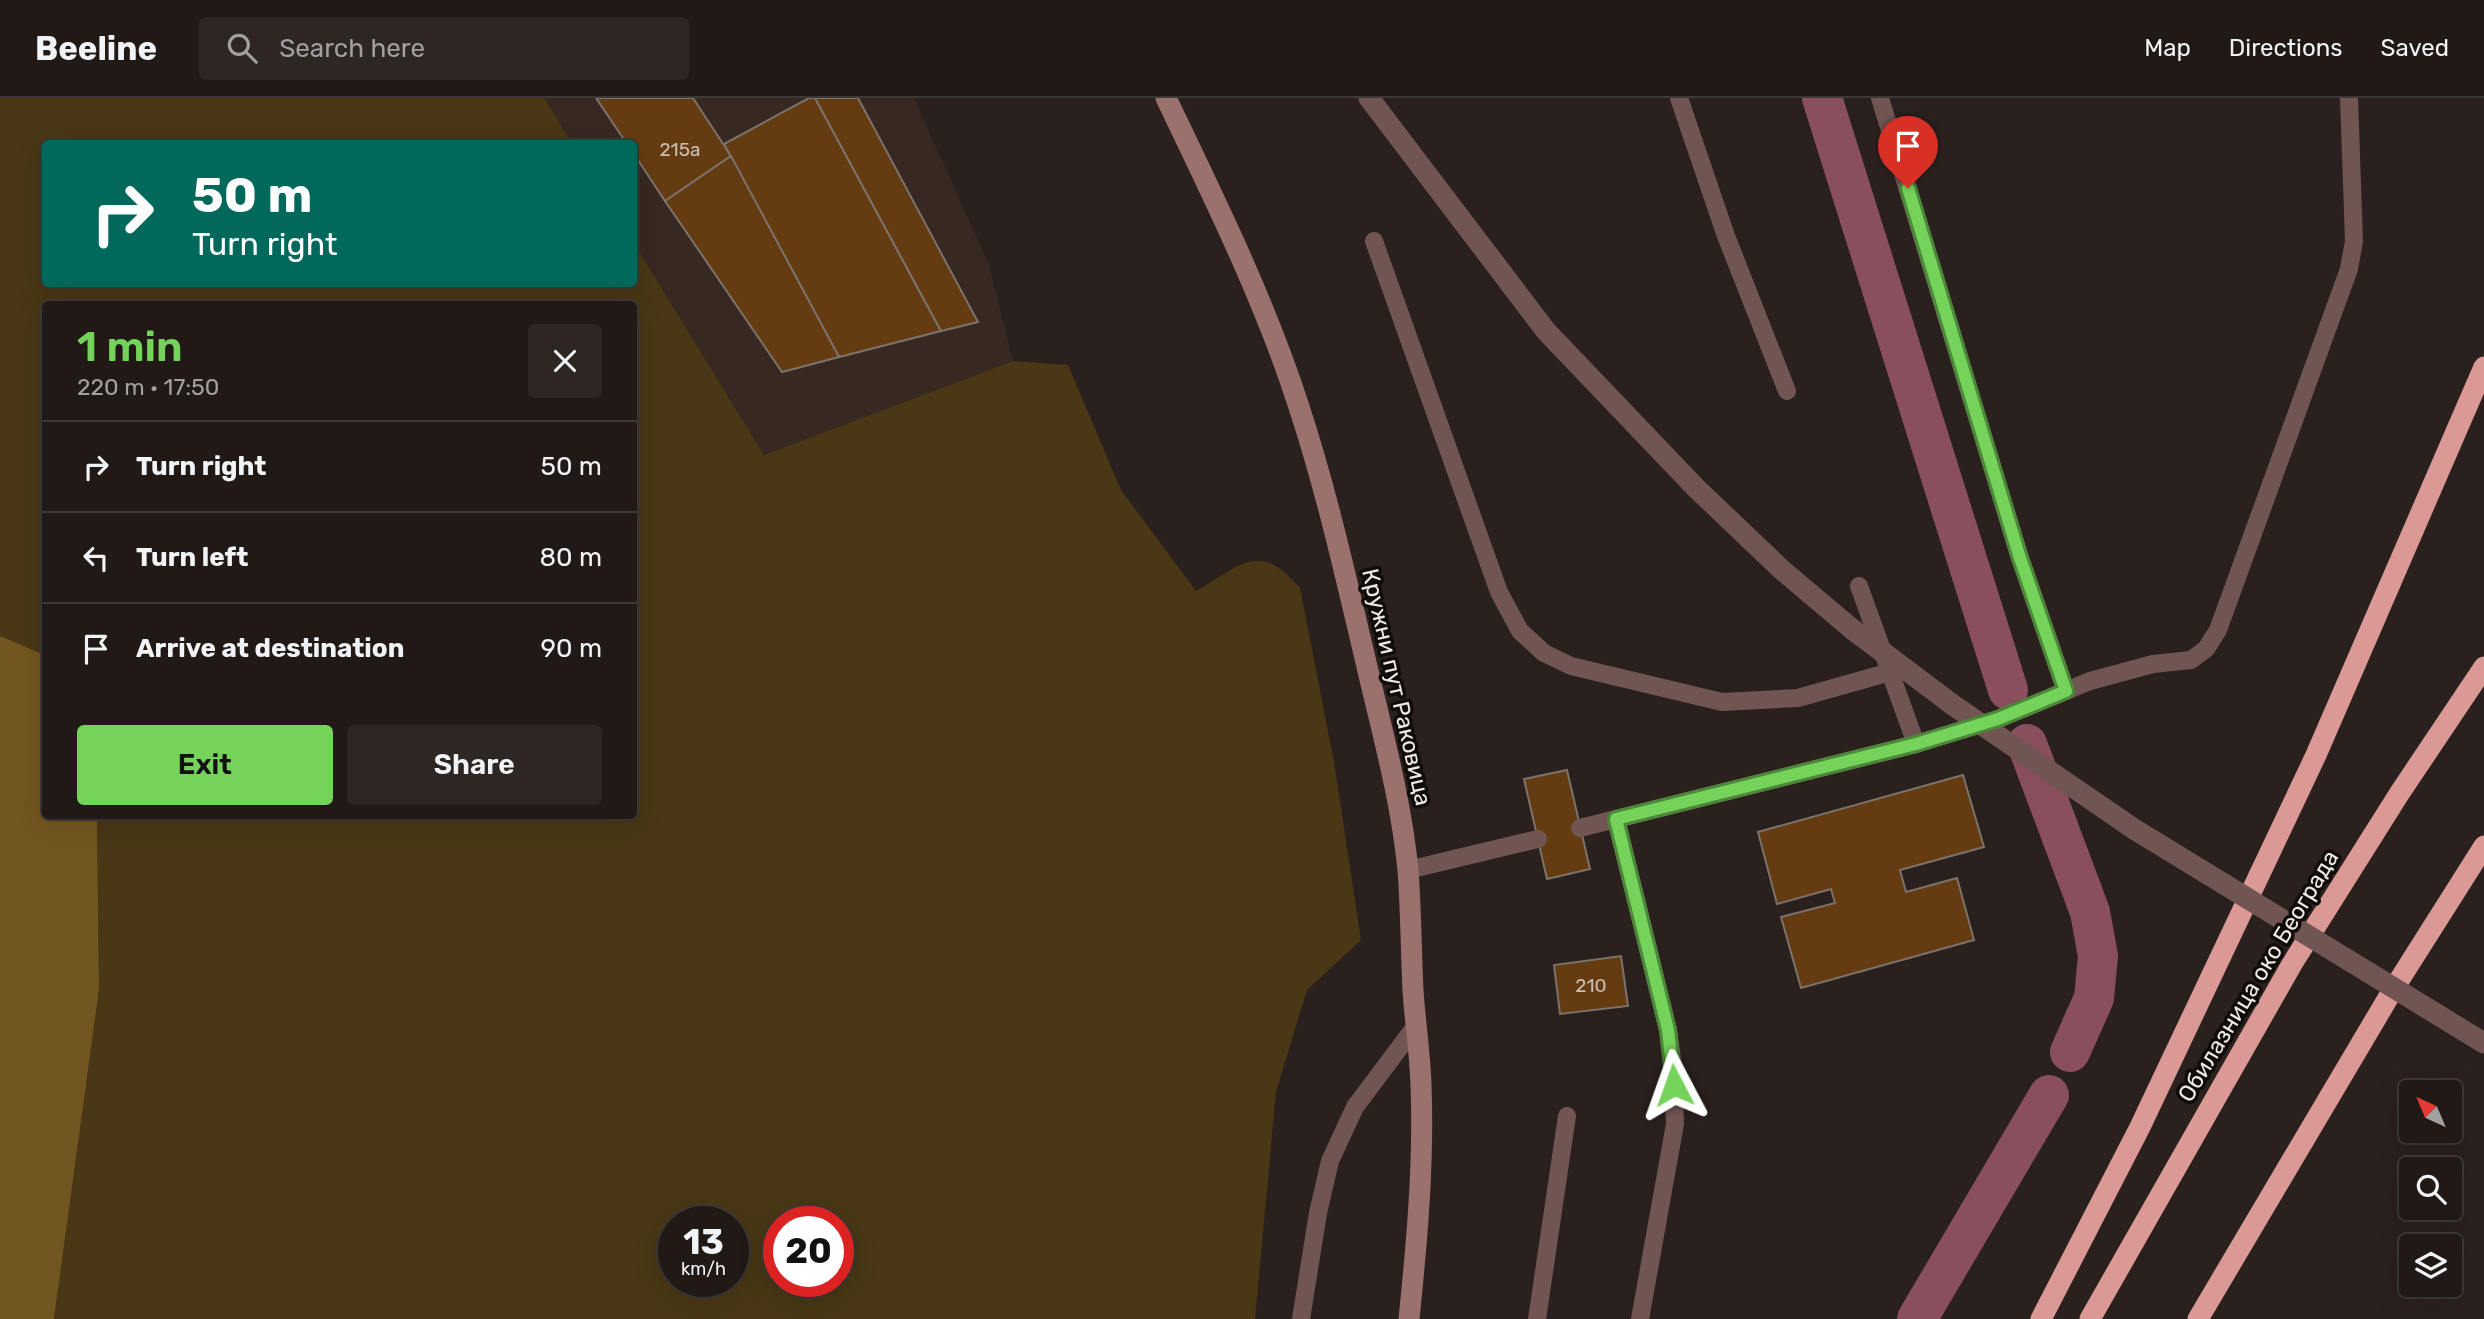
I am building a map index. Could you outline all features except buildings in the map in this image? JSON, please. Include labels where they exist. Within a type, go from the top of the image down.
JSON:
[{"type":"highway","points":[[2041,1319],[2140,1127],[2316,755],[2484,367]]},
{"type":"highway","name":"Обилазница око Београда","points":[[2091,1319],[2292,964],[2399,794],[2484,667]]},
{"type":"highway","points":[[2198,1319],[2390,993],[2484,846]]},
{"type":"main road","name":"Кружни пут Раковица","points":[[1166,98],[1262,310],[1298,405],[1322,484],[1382,730],[1400,818],[1408,870],[1415,1027],[1421,1081],[1422,1158],[1409,1319]]},
{"type":"street","points":[[1369,98],[1546,331],[1696,488],[1782,570],[1852,629],[1953,705],[2134,829],[2484,1044]]},
{"type":"lane","points":[[1679,98],[1726,236],[1787,391]]},
{"type":"lane","points":[[1880,98],[2019,555],[2066,691]]},
{"type":"lane","points":[[1580,828],[1916,744],[1998,719],[2090,681],[2153,664],[2191,660],[2206,649],[2218,631],[2349,269],[2354,241],[2349,98]]},
{"type":"lane","points":[[1374,241],[1499,592],[1520,631],[1544,653],[1571,666],[1723,702],[1798,698],[1890,672]]},
{"type":"lane","points":[[1859,586],[1916,744]]},
{"type":"lane","points":[[1616,819],[1668,1030],[1673,1065],[1675,1124],[1640,1319]]},
{"type":"lane","points":[[1408,870],[1538,839]]},
{"type":"lane","points":[[1301,1319],[1318,1213],[1330,1161],[1355,1107],[1415,1027]]},
{"type":"lane","points":[[1536,1319],[1567,1116]]},
{"type":"shaded area","points":[[0,98],[544,98],[570,140],[42,140],[42,287],[637,287],[637,248],[764,455],[1013,361],[1068,365],[1121,490],[1196,591],[1238,566],[1261,561],[1272,564],[1285,573],[1300,588],[1334,762],[1361,940],[1307,990],[1276,1092],[1255,1319],[54,1319],[99,990],[97,819],[637,819],[637,301],[42,301],[42,654],[0,636]]},
{"type":"shaded area","points":[[544,98],[914,98],[989,265],[1013,361],[764,455],[637,248],[637,140],[570,140]]},
{"type":"shaded area","points":[[0,636],[42,654],[42,819],[97,819],[99,990],[54,1319],[0,1319]]},
{"type":"waterway","points":[[1822,98],[2008,690]]},
{"type":"waterway","points":[[2027,744],[2090,912],[2098,956],[2094,998],[2070,1052]]},
{"type":"waterway","points":[[1917,1319],[2049,1095]]},
{"type":"route","points":[[1674,1085],[1668,1030],[1616,819],[1916,744],[1998,719],[2066,691],[2019,555],[1908,188]]}]
